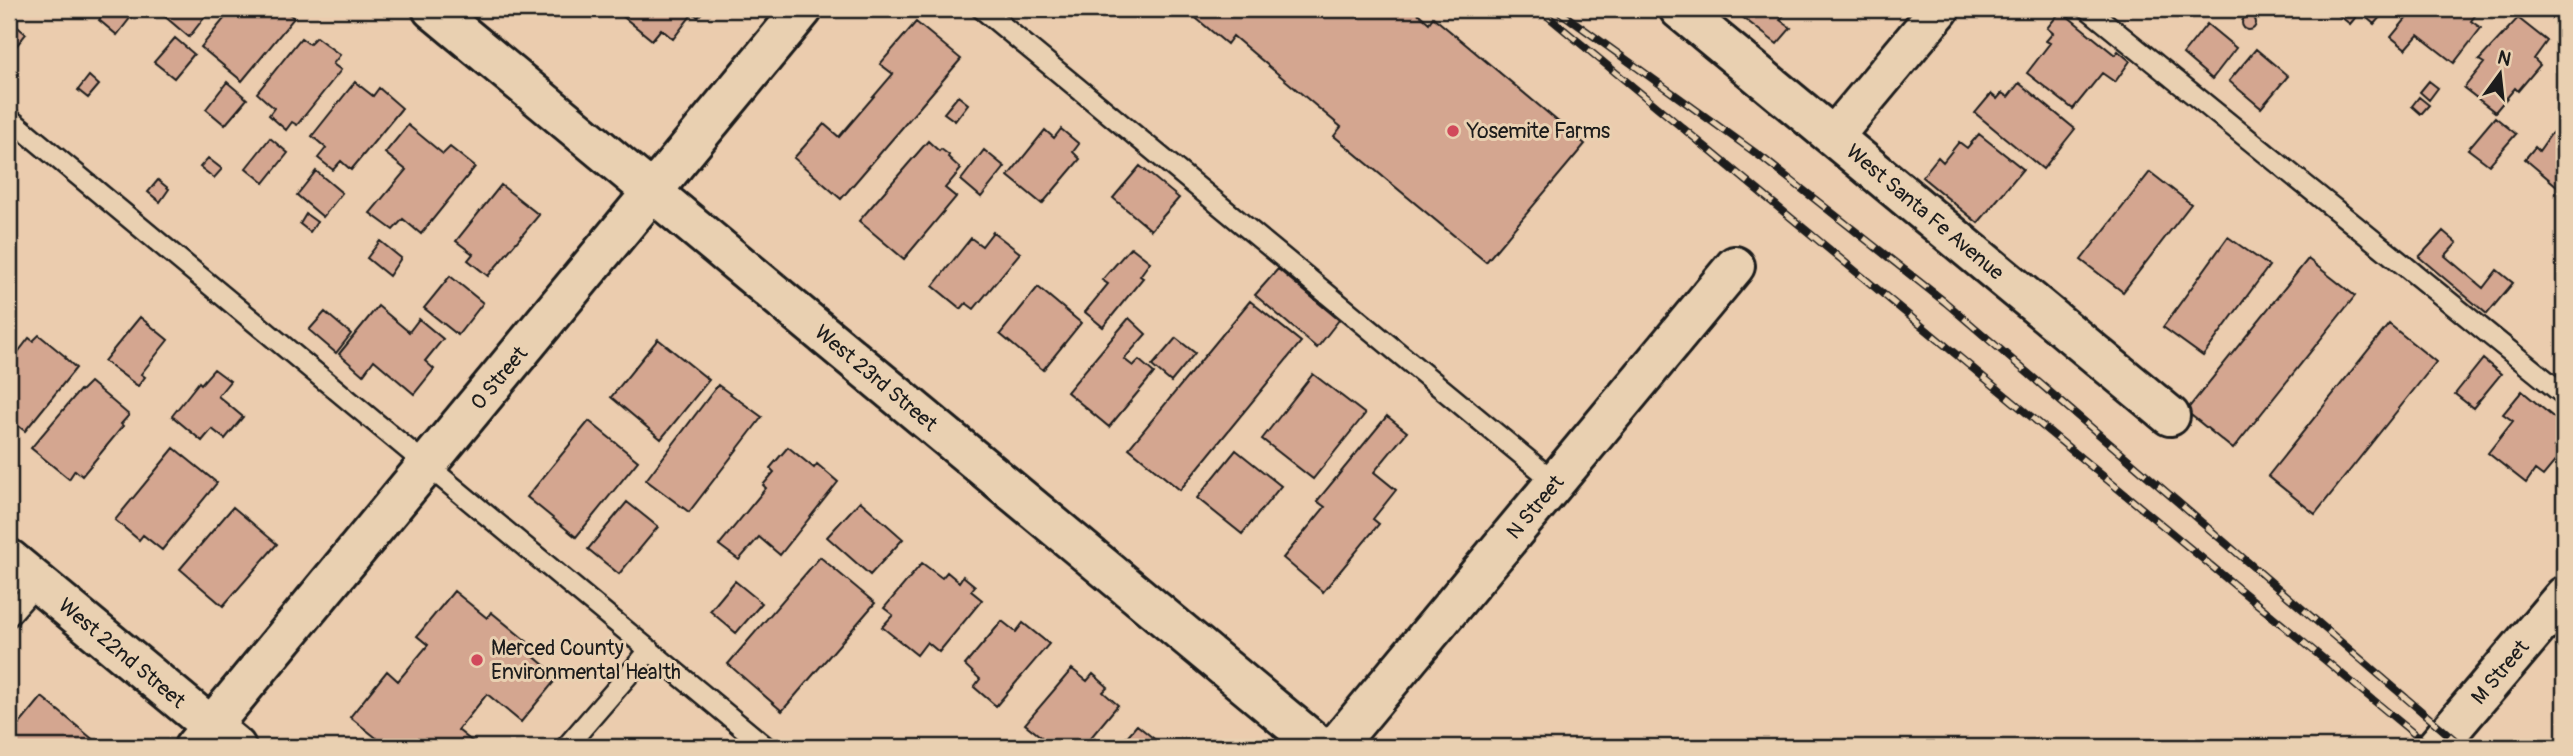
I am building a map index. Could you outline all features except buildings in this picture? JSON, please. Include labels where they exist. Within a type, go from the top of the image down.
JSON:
[{"type":"street","name":"West 23rd Street","points":[[432,9],[1320,747]]},
{"type":"street","name":"O Street","points":[[214,740],[427,465],[803,9]]},
{"type":"street","name":"West Santa Fe Avenue","points":[[1679,9],[2170,416]]},
{"type":"street","points":[[1834,136],[1940,9]]},
{"type":"street","name":"N Street","points":[[1335,747],[1735,266]]},
{"type":"street","name":"West 22nd Street","points":[[9,559],[214,740]]},
{"type":"street","name":"M Street","points":[[2436,747],[2564,596]]},
{"type":"lane","points":[[982,9],[1556,483]]},
{"type":"lane","points":[[2088,9],[2564,395]]},
{"type":"lane","points":[[9,118],[766,747]]},
{"type":"lane","points":[[9,616],[38,583]]},
{"type":"lane","points":[[566,747],[649,650]]},
{"type":"railway","points":[[1539,9],[2430,747]]},
{"type":"railway","points":[[1556,9],[1764,159],[1945,302],[2463,747]]},
{"type":"place","name":"Yosemite Farms","points":[[1453,131]]},
{"type":"place","name":"Merced County Environmental Health","points":[[477,660]]}]
